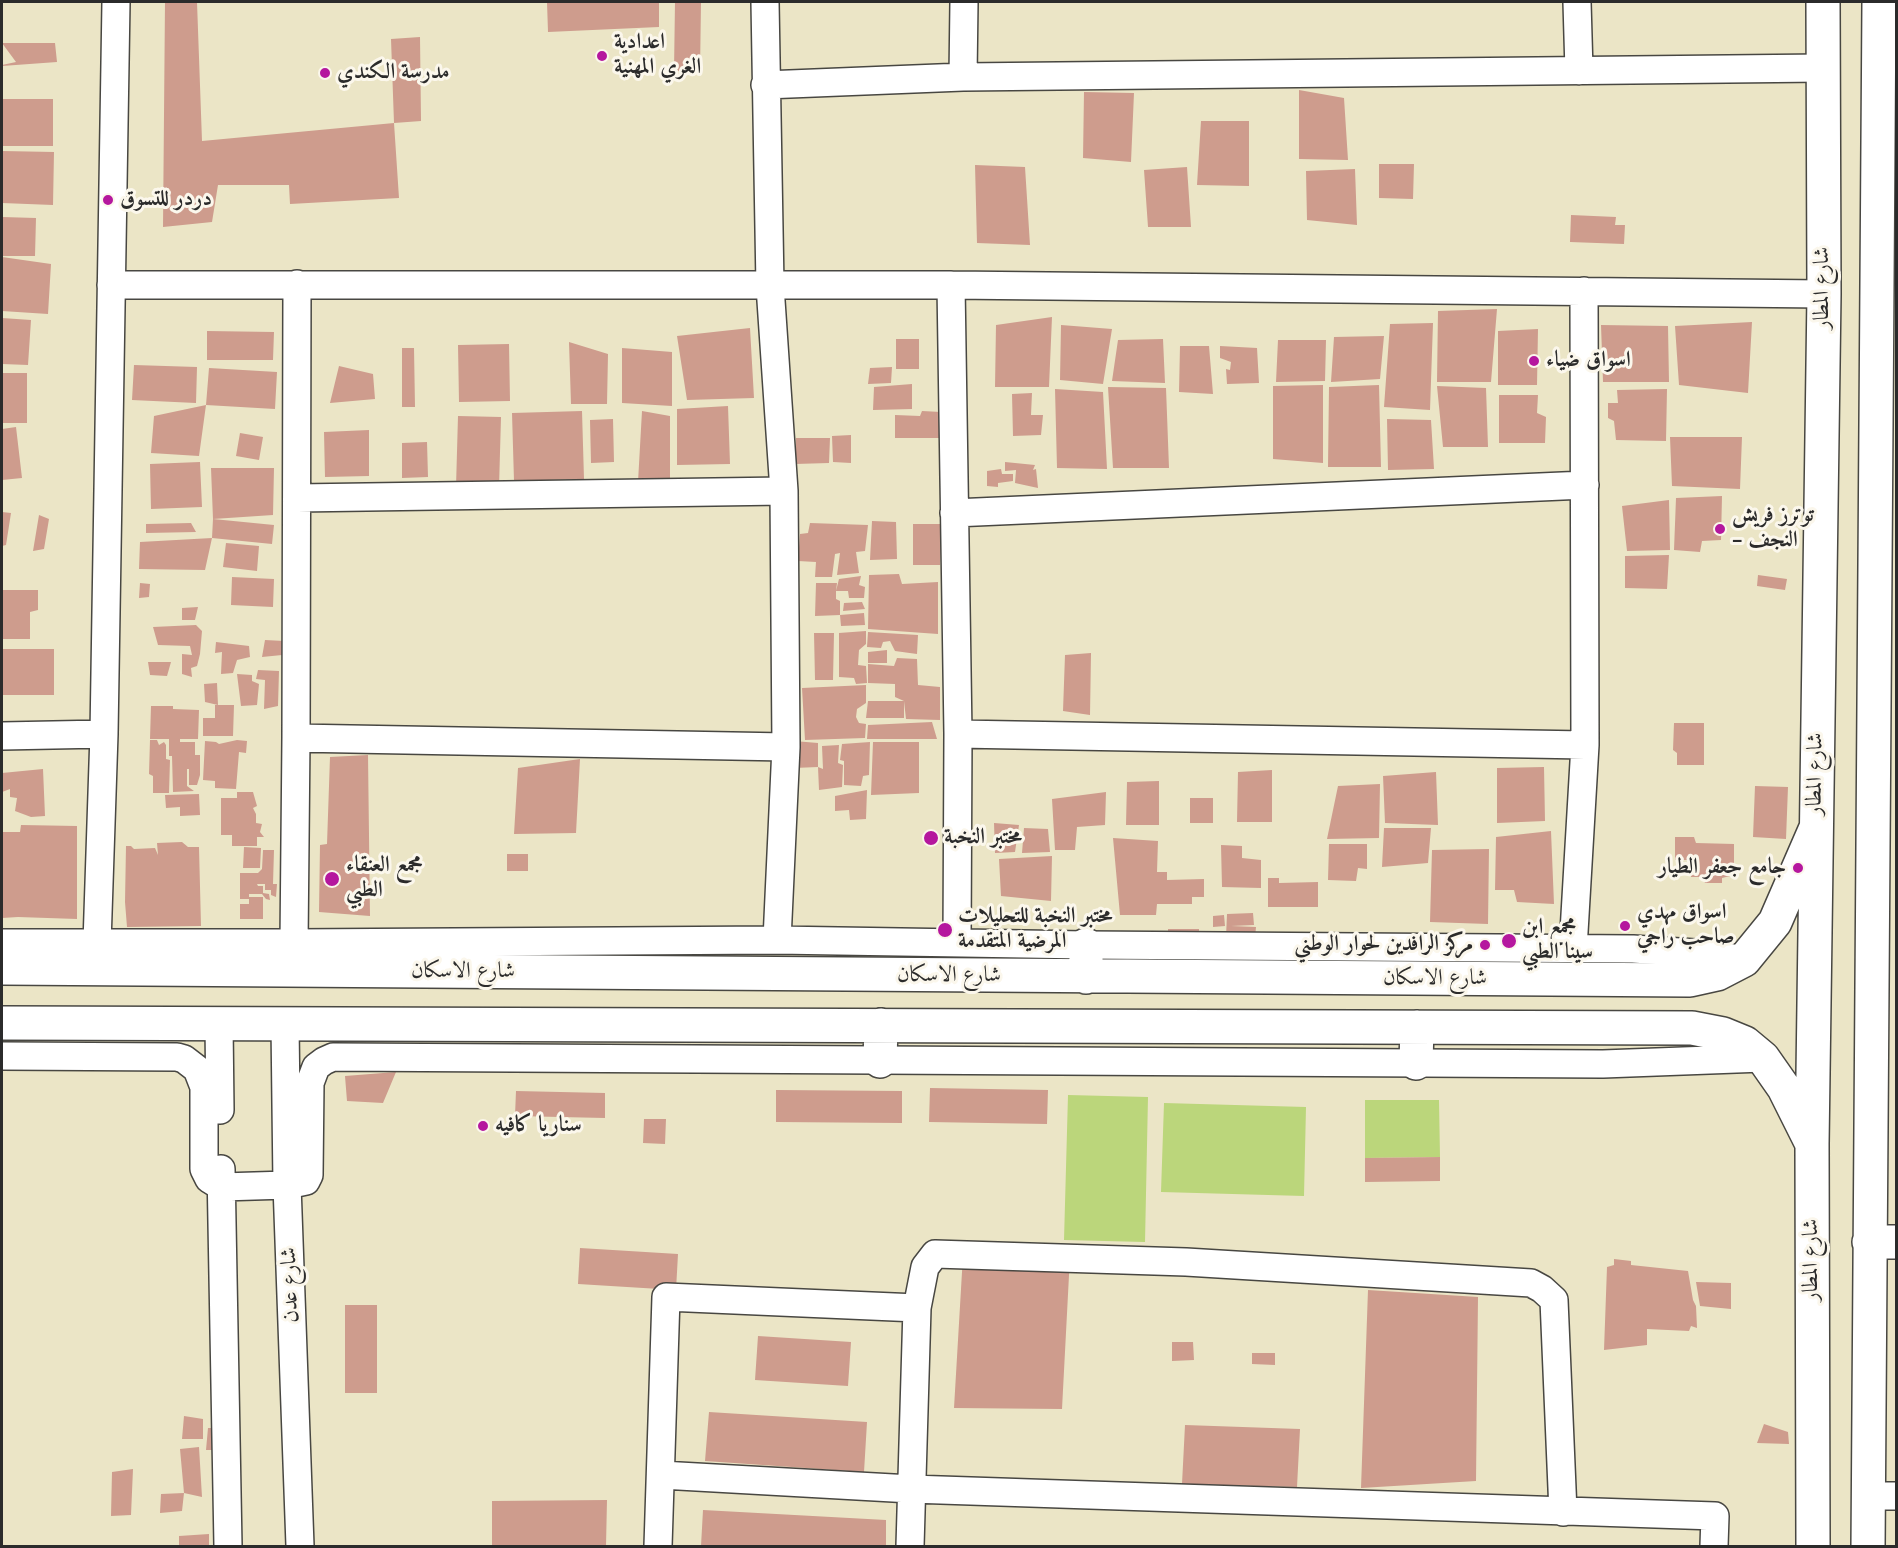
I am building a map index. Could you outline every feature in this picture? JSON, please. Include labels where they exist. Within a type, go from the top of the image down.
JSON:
[{"type":"main road","name":"شارع المطار","points":[[1813,1546],[1812,1144],[1824,294],[1823,2]]},
{"type":"main road","points":[[1868,1546],[1882,1496],[1879,2]]},
{"type":"main road","name":"شارع الاسكان","points":[[2,968],[278,952],[1086,978],[1690,980],[1717,974],[1744,960],[1775,922],[1815,830]]},
{"type":"main road","points":[[1086,945],[1086,978]]},
{"type":"main road","points":[[1491,979],[1503,992],[1505,1004],[1504,1016],[1496,1027]]},
{"type":"main road","points":[[1556,980],[1548,992],[1546,1003],[1549,1015],[1559,1027]]},
{"type":"main road","points":[[2,1023],[1692,1028],[1723,1034],[1746,1043],[1763,1058],[1784,1088],[1812,1144]]},
{"type":"main road","points":[[880,1061],[881,1025]]},
{"type":"main road","points":[[1416,1063],[1417,1027]]},
{"type":"street","points":[[97,943],[104,734],[116,2]]},
{"type":"street","points":[[765,2],[770,286],[784,491],[786,747],[777,940]]},
{"type":"street","points":[[963,77],[964,2]]},
{"type":"street","points":[[1577,2],[1579,71]]},
{"type":"street","points":[[765,85],[963,77],[1823,69]]},
{"type":"street","points":[[278,952],[296,738],[297,284]]},
{"type":"street","points":[[111,285],[951,285],[1824,294]]},
{"type":"street","points":[[951,285],[958,734],[957,942]]},
{"type":"street","points":[[1574,949],[1585,745],[1584,291]]},
{"type":"street","points":[[954,513],[1585,485]]},
{"type":"street","points":[[297,498],[784,491]]},
{"type":"street","points":[[2,736],[104,734]]},
{"type":"street","points":[[958,734],[1585,745]]},
{"type":"street","points":[[296,738],[786,747]]},
{"type":"street","points":[[2,943],[97,943],[278,952],[777,940],[1677,951],[1744,960]]},
{"type":"street","points":[[219,1024],[228,1546]]},
{"type":"street","name":"شارع عدن","points":[[285,1024],[287,1185],[300,1546]]},
{"type":"street","points":[[2,1056],[177,1057],[184,1059],[196,1069],[204,1087],[204,1169],[210,1179],[222,1187],[303,1183],[309,1175],[310,1083],[316,1067],[333,1057],[1603,1064],[1763,1058]]},
{"type":"street","points":[[910,1546],[917,1308],[925,1267],[935,1254],[1186,1262],[1532,1283],[1554,1300],[1563,1512]]},
{"type":"street","points":[[658,1546],[666,1297],[917,1308]]},
{"type":"street","points":[[660,1474],[911,1489],[1715,1516],[1714,1546]]},
{"type":"green space","points":[[1068,1095],[1148,1097],[1145,1242],[1064,1240]]},
{"type":"green space","points":[[1365,1100],[1439,1100],[1440,1157],[1365,1158]]},
{"type":"green space","points":[[1164,1103],[1306,1107],[1304,1196],[1161,1192]]},
{"type":"building","points":[[165,2],[197,2],[202,141],[394,123],[399,198],[290,204],[289,185],[218,185],[212,222],[163,227]]},
{"type":"building","points":[[547,2],[659,2],[659,27],[548,32]]},
{"type":"building","points":[[675,2],[701,2],[700,72],[674,71]]},
{"type":"building","points":[[420,37],[421,121],[394,123],[391,39]]},
{"type":"building","points":[[2,43],[55,43],[57,62],[2,66],[16,62]]},
{"type":"building","points":[[1299,90],[1344,98],[1348,160],[1299,159]]},
{"type":"building","points":[[1084,92],[1134,93],[1131,162],[1083,158]]},
{"type":"building","points":[[2,99],[53,99],[53,146],[2,146]]},
{"type":"building","points":[[1201,121],[1249,121],[1249,186],[1197,185]]},
{"type":"building","points":[[2,151],[54,152],[53,205],[2,203]]},
{"type":"building","points":[[1379,164],[1414,164],[1413,199],[1379,198]]},
{"type":"building","points":[[975,165],[1025,167],[1030,245],[977,243]]},
{"type":"building","points":[[1187,167],[1191,227],[1148,227],[1144,170]]},
{"type":"building","points":[[1355,169],[1357,225],[1307,220],[1306,171]]},
{"type":"building","points":[[1571,215],[1616,217],[1615,225],[1625,225],[1624,244],[1570,242]]},
{"type":"building","points":[[2,217],[36,218],[35,256],[2,256]]},
{"type":"building","points":[[2,257],[51,264],[48,314],[2,311]]},
{"type":"building","points":[[1497,309],[1491,382],[1437,382],[1438,311]]},
{"type":"building","points":[[1052,317],[1049,387],[995,387],[996,325]]},
{"type":"building","points":[[2,318],[31,320],[28,365],[2,364]]},
{"type":"building","points":[[1752,322],[1748,393],[1679,385],[1675,326]]},
{"type":"building","points":[[1433,323],[1430,410],[1384,407],[1390,324]]},
{"type":"building","points":[[1061,325],[1112,329],[1103,384],[1060,380]]},
{"type":"building","points":[[1601,325],[1668,326],[1669,382],[1603,382]]},
{"type":"building","points":[[750,328],[754,398],[687,400],[677,336]]},
{"type":"building","points":[[1538,329],[1537,385],[1498,385],[1498,331]]},
{"type":"building","points":[[207,331],[274,332],[273,360],[207,360]]},
{"type":"building","points":[[1384,336],[1380,379],[1331,382],[1334,337]]},
{"type":"building","points":[[896,339],[919,339],[919,369],[896,369]]},
{"type":"building","points":[[1163,339],[1165,383],[1112,381],[1118,340]]},
{"type":"building","points":[[1278,340],[1326,340],[1325,381],[1276,382]]},
{"type":"building","points":[[569,342],[608,354],[607,404],[571,404]]},
{"type":"building","points":[[509,344],[510,401],[459,402],[458,345]]},
{"type":"building","points":[[1180,346],[1209,346],[1213,394],[1179,392]]},
{"type":"building","points":[[1220,346],[1257,348],[1259,383],[1227,384],[1226,369],[1230,370],[1231,362],[1220,358]]},
{"type":"building","points":[[402,348],[414,348],[415,407],[402,407]]},
{"type":"building","points":[[622,348],[672,352],[672,406],[622,403]]},
{"type":"building","points":[[134,365],[197,367],[196,403],[132,400]]},
{"type":"building","points":[[339,366],[373,374],[375,399],[330,403]]},
{"type":"building","points":[[892,367],[891,383],[868,384],[870,368]]},
{"type":"building","points":[[209,368],[277,372],[275,409],[206,405]]},
{"type":"building","points":[[2,373],[27,373],[27,423],[2,423]]},
{"type":"building","points":[[912,384],[912,409],[873,410],[874,387]]},
{"type":"building","points":[[1323,385],[1323,463],[1273,459],[1273,386]]},
{"type":"building","points":[[1379,385],[1381,467],[1328,467],[1329,387]]},
{"type":"building","points":[[1437,386],[1486,388],[1488,447],[1443,447]]},
{"type":"building","points":[[1108,387],[1166,388],[1169,468],[1113,468]]},
{"type":"building","points":[[1055,389],[1103,392],[1107,469],[1057,468]]},
{"type":"building","points":[[1667,389],[1666,441],[1616,440],[1614,421],[1608,418],[1608,403],[1618,403],[1617,390]]},
{"type":"building","points":[[1032,393],[1031,415],[1043,415],[1041,435],[1013,436],[1012,394]]},
{"type":"building","points":[[1499,395],[1538,395],[1537,413],[1546,417],[1545,443],[1499,443]]},
{"type":"building","points":[[206,405],[199,456],[151,453],[154,416]]},
{"type":"building","points":[[728,406],[730,464],[677,465],[677,409]]},
{"type":"building","points":[[582,411],[584,479],[514,481],[512,413]]},
{"type":"building","points":[[642,411],[670,416],[670,479],[638,482]]},
{"type":"building","points":[[922,411],[941,412],[941,438],[895,438],[895,415],[920,416]]},
{"type":"building","points":[[458,416],[501,417],[499,488],[456,487]]},
{"type":"building","points":[[613,419],[614,462],[591,463],[590,420]]},
{"type":"building","points":[[1387,419],[1431,420],[1434,469],[1388,470]]},
{"type":"building","points":[[16,427],[22,478],[2,480],[2,429]]},
{"type":"building","points":[[369,430],[369,476],[325,477],[324,432]]},
{"type":"building","points":[[240,433],[263,437],[259,460],[236,456]]},
{"type":"building","points":[[851,435],[851,463],[833,462],[832,436]]},
{"type":"building","points":[[1670,437],[1742,437],[1740,489],[1672,486]]},
{"type":"building","points":[[796,438],[830,438],[829,463],[795,464]]},
{"type":"building","points":[[427,442],[428,477],[402,478],[402,443]]},
{"type":"building","points":[[200,462],[202,507],[151,509],[150,464]]},
{"type":"building","points":[[1005,462],[1035,465],[1033,470],[1036,469],[1038,488],[1015,483],[1016,470],[1005,471]]},
{"type":"building","points":[[211,468],[274,468],[273,515],[213,519]]},
{"type":"building","points":[[1001,469],[1002,474],[1013,474],[1013,481],[998,483],[998,487],[987,486],[987,471]]},
{"type":"building","points":[[1722,496],[1721,540],[1702,541],[1700,552],[1674,550],[1676,498]]},
{"type":"building","points":[[1669,500],[1670,550],[1627,551],[1622,506]]},
{"type":"building","points":[[2,512],[11,513],[6,545],[2,546]]},
{"type":"building","points":[[39,515],[49,519],[44,549],[33,551]]},
{"type":"building","points":[[213,519],[274,525],[272,544],[212,538]]},
{"type":"building","points":[[872,521],[896,522],[897,559],[870,560]]},
{"type":"building","points":[[191,523],[196,532],[146,533],[146,524]]},
{"type":"building","points":[[810,523],[868,525],[865,551],[856,552],[859,573],[837,575],[840,553],[835,554],[832,577],[815,577],[816,562],[798,561],[800,534],[808,533]]},
{"type":"building","points":[[913,524],[942,524],[940,565],[913,565]]},
{"type":"building","points":[[212,538],[205,570],[139,569],[140,542]]},
{"type":"building","points":[[226,543],[259,546],[257,571],[223,567]]},
{"type":"building","points":[[1669,555],[1667,589],[1625,588],[1625,556]]},
{"type":"building","points":[[899,574],[902,584],[938,582],[938,634],[868,629],[869,575]]},
{"type":"building","points":[[1758,575],[1787,579],[1785,590],[1757,586]]},
{"type":"building","points":[[861,576],[859,585],[865,587],[864,598],[849,598],[848,591],[836,591],[839,579]]},
{"type":"building","points":[[232,577],[274,579],[273,607],[231,605]]},
{"type":"building","points":[[140,583],[150,584],[149,597],[139,598]]},
{"type":"building","points":[[816,583],[837,583],[836,599],[840,601],[840,615],[815,616]]},
{"type":"building","points":[[2,590],[38,590],[38,610],[30,612],[30,639],[2,639]]},
{"type":"building","points":[[862,602],[865,609],[843,611],[844,603]]},
{"type":"building","points":[[198,607],[195,620],[182,620],[182,608]]},
{"type":"building","points":[[864,613],[865,625],[841,626],[840,615]]},
{"type":"building","points":[[196,625],[202,631],[200,654],[197,666],[191,668],[192,677],[182,674],[182,654],[192,655],[190,646],[158,645],[153,627]]},
{"type":"building","points":[[866,631],[866,644],[859,650],[858,665],[866,666],[867,683],[856,684],[854,678],[839,677],[839,633]]},
{"type":"building","points":[[868,632],[918,635],[917,654],[895,651],[890,641],[883,642],[881,648],[867,647]]},
{"type":"building","points":[[814,633],[834,633],[833,680],[815,680]]},
{"type":"building","points":[[265,640],[284,641],[282,655],[262,657]]},
{"type":"building","points":[[216,642],[249,646],[250,657],[237,660],[233,673],[221,674],[222,652],[215,653]]},
{"type":"building","points":[[2,649],[54,649],[54,695],[2,695]]},
{"type":"building","points":[[887,650],[887,663],[868,663],[868,652]]},
{"type":"building","points":[[1091,653],[1090,715],[1063,711],[1065,655]]},
{"type":"building","points":[[897,658],[917,659],[918,685],[940,687],[940,720],[906,719],[904,701],[895,697],[895,684],[868,683],[868,664],[894,666]]},
{"type":"building","points":[[148,662],[171,662],[167,676],[150,675]]},
{"type":"building","points":[[258,670],[279,671],[278,706],[264,709],[265,680],[256,679]]},
{"type":"building","points":[[237,674],[252,675],[252,681],[259,684],[257,705],[241,706]]},
{"type":"building","points":[[217,683],[218,705],[205,702],[204,684]]},
{"type":"building","points":[[866,685],[866,703],[857,709],[856,717],[859,723],[866,724],[865,738],[805,740],[802,688]]},
{"type":"building","points":[[868,701],[904,701],[904,718],[866,718]]},
{"type":"building","points":[[215,705],[234,705],[233,736],[203,736],[203,718],[215,718]]},
{"type":"building","points":[[151,706],[173,706],[173,709],[199,710],[198,739],[180,739],[180,742],[195,742],[195,755],[200,755],[200,775],[197,785],[189,785],[189,769],[187,769],[187,786],[194,791],[173,792],[169,739],[150,739]]},
{"type":"building","points":[[932,722],[937,739],[867,739],[868,725]]},
{"type":"building","points":[[1674,723],[1704,723],[1704,765],[1677,765],[1677,753],[1673,750]]},
{"type":"building","points":[[150,740],[157,740],[159,745],[164,742],[166,745],[166,759],[170,760],[169,793],[153,793],[153,776],[149,774]]},
{"type":"building","points":[[237,740],[247,741],[246,753],[239,752],[236,789],[215,788],[215,781],[203,780],[205,741],[219,744]]},
{"type":"building","points":[[794,741],[818,743],[818,767],[794,768]]},
{"type":"building","points":[[870,742],[869,775],[863,776],[861,786],[844,785],[844,761],[840,760],[842,744]]},
{"type":"building","points":[[873,742],[919,742],[919,793],[871,795]]},
{"type":"building","points":[[839,745],[838,763],[843,765],[842,787],[819,790],[818,767],[823,769],[822,746]]},
{"type":"building","points":[[368,755],[370,916],[319,912],[320,845],[327,844],[330,757]]},
{"type":"building","points":[[580,759],[576,833],[514,834],[518,768]]},
{"type":"building","points":[[1544,767],[1545,821],[1497,823],[1497,768]]},
{"type":"building","points":[[43,769],[45,816],[31,817],[15,811],[17,798],[10,797],[10,789],[2,792],[2,773]]},
{"type":"building","points":[[1272,770],[1272,822],[1237,822],[1238,772]]},
{"type":"building","points":[[1436,772],[1438,825],[1385,823],[1383,776]]},
{"type":"building","points":[[1159,781],[1159,825],[1126,825],[1127,782]]},
{"type":"building","points":[[1380,784],[1379,838],[1327,839],[1338,786]]},
{"type":"building","points":[[1755,786],[1788,787],[1786,839],[1753,837]]},
{"type":"building","points":[[867,790],[866,819],[850,820],[849,810],[835,811],[835,796]]},
{"type":"building","points":[[237,792],[253,792],[257,806],[253,808],[256,823],[262,824],[260,832],[264,837],[257,837],[257,846],[232,846],[232,835],[221,835],[221,798],[237,798]]},
{"type":"building","points":[[1106,792],[1105,825],[1077,827],[1075,850],[1055,850],[1052,799]]},
{"type":"building","points":[[199,794],[200,815],[180,816],[180,807],[166,808],[165,795]]},
{"type":"building","points":[[1190,798],[1213,798],[1213,823],[1190,823]]},
{"type":"building","points":[[994,823],[1019,825],[1015,852],[995,853]]},
{"type":"building","points":[[21,825],[77,826],[77,919],[2,918],[2,832],[20,832]]},
{"type":"building","points":[[1024,828],[1048,829],[1050,852],[1022,853]]},
{"type":"building","points":[[1384,828],[1431,828],[1428,863],[1382,867]]},
{"type":"building","points":[[1551,831],[1554,904],[1517,902],[1514,890],[1495,890],[1496,837]]},
{"type":"building","points":[[1675,837],[1694,837],[1696,843],[1734,844],[1734,875],[1722,878],[1722,883],[1705,883],[1703,877],[1691,877],[1691,860],[1675,860]]},
{"type":"building","points":[[1113,838],[1158,841],[1157,872],[1167,872],[1167,880],[1204,879],[1204,897],[1192,897],[1192,904],[1157,904],[1156,915],[1120,915]]},
{"type":"building","points":[[182,842],[188,847],[199,847],[201,926],[127,927],[126,846],[134,849],[155,848],[158,855],[157,843]]},
{"type":"building","points":[[1329,844],[1367,844],[1367,869],[1358,868],[1356,881],[1328,880]]},
{"type":"building","points":[[1221,845],[1242,846],[1242,858],[1261,860],[1261,888],[1222,887]]},
{"type":"building","points":[[244,847],[261,848],[260,868],[243,868]]},
{"type":"building","points":[[1489,849],[1488,924],[1430,922],[1432,850]]},
{"type":"building","points":[[263,850],[274,850],[273,884],[277,884],[276,897],[271,895],[271,890],[265,890],[265,884],[257,884],[263,886],[263,893],[269,894],[270,900],[262,894],[249,894],[249,897],[263,897],[263,919],[240,919],[240,904],[249,904],[249,899],[240,899],[240,873],[258,873],[262,869]]},
{"type":"building","points":[[507,854],[528,854],[528,871],[507,871]]},
{"type":"building","points":[[1052,856],[1051,901],[1001,896],[999,859]]},
{"type":"building","points":[[1268,878],[1279,878],[1279,883],[1318,882],[1318,907],[1268,907]]},
{"type":"building","points":[[1253,913],[1254,925],[1231,926],[1256,927],[1255,938],[1226,937],[1227,914]]},
{"type":"building","points":[[1224,915],[1225,926],[1213,927],[1213,916]]},
{"type":"building","points":[[1168,929],[1199,929],[1199,941],[1168,941]]},
{"type":"building","points":[[396,1072],[383,1103],[347,1101],[345,1076]]},
{"type":"building","points":[[930,1088],[1048,1090],[1047,1124],[929,1122]]},
{"type":"building","points":[[776,1090],[902,1091],[902,1123],[776,1122]]},
{"type":"building","points":[[516,1091],[605,1093],[605,1118],[515,1116]]},
{"type":"building","points":[[644,1119],[666,1119],[665,1144],[643,1143]]},
{"type":"building","points":[[1440,1157],[1440,1181],[1365,1182],[1365,1158]]},
{"type":"building","points":[[580,1248],[678,1254],[676,1290],[578,1284]]},
{"type":"building","points":[[963,1255],[1070,1256],[1062,1409],[954,1408]]},
{"type":"building","points":[[1614,1259],[1631,1261],[1631,1265],[1688,1271],[1696,1306],[1697,1328],[1691,1326],[1689,1331],[1647,1329],[1647,1345],[1604,1350],[1607,1267],[1614,1265]]},
{"type":"building","points":[[1696,1282],[1731,1283],[1731,1309],[1700,1306]]},
{"type":"building","points":[[1368,1290],[1478,1297],[1476,1481],[1361,1488]]},
{"type":"building","points":[[345,1305],[377,1305],[377,1393],[345,1393]]},
{"type":"building","points":[[758,1336],[851,1342],[848,1386],[755,1380]]},
{"type":"building","points":[[1172,1342],[1193,1342],[1194,1360],[1172,1361]]},
{"type":"building","points":[[1252,1353],[1275,1353],[1275,1365],[1252,1364]]},
{"type":"building","points":[[709,1412],[867,1422],[864,1472],[705,1461]]},
{"type":"building","points":[[184,1416],[203,1419],[203,1439],[182,1439]]},
{"type":"building","points":[[1764,1424],[1788,1432],[1789,1444],[1757,1443]]},
{"type":"building","points":[[1185,1425],[1300,1429],[1297,1487],[1182,1484]]},
{"type":"building","points":[[208,1428],[220,1428],[221,1450],[206,1450]]},
{"type":"building","points":[[199,1447],[202,1497],[184,1493],[180,1449]]},
{"type":"building","points":[[133,1469],[131,1515],[111,1516],[112,1472]]},
{"type":"building","points":[[184,1493],[182,1511],[160,1513],[161,1494]]},
{"type":"building","points":[[607,1500],[606,1546],[492,1546],[492,1501]]},
{"type":"building","points":[[703,1510],[886,1520],[886,1546],[701,1546]]},
{"type":"building","points":[[209,1534],[209,1546],[179,1546],[179,1536]]},
{"type":"place","name":"اعدادية الغري المهنية","points":[[602,56]]},
{"type":"place","name":"مدرسة الكندي","points":[[325,73]]},
{"type":"place","name":"دردر للتسوق","points":[[108,200]]},
{"type":"place","name":"اسواق ضياء","points":[[1534,361]]},
{"type":"place","name":"توترز فريش - النجف","points":[[1720,529]]},
{"type":"place","name":"مختبر النخبة","points":[[931,838]]},
{"type":"place","name":"جامع جعفر الطيار","points":[[1798,868]]},
{"type":"place","name":"مجمع العنقاء الطبي","points":[[332,879]]},
{"type":"place","name":"اسواق مهدي صاحب راجي","points":[[1625,926]]},
{"type":"place","name":"مختبر النخبة للتحليلات المرضية المتقدمة","points":[[945,930]]},
{"type":"place","name":"مجمع ابن سينا الطبي","points":[[1509,941]]},
{"type":"place","name":"مركز الرافدين لحوار الوطني","points":[[1485,945]]},
{"type":"place","name":"سناريا كافيه","points":[[483,1126]]}]
